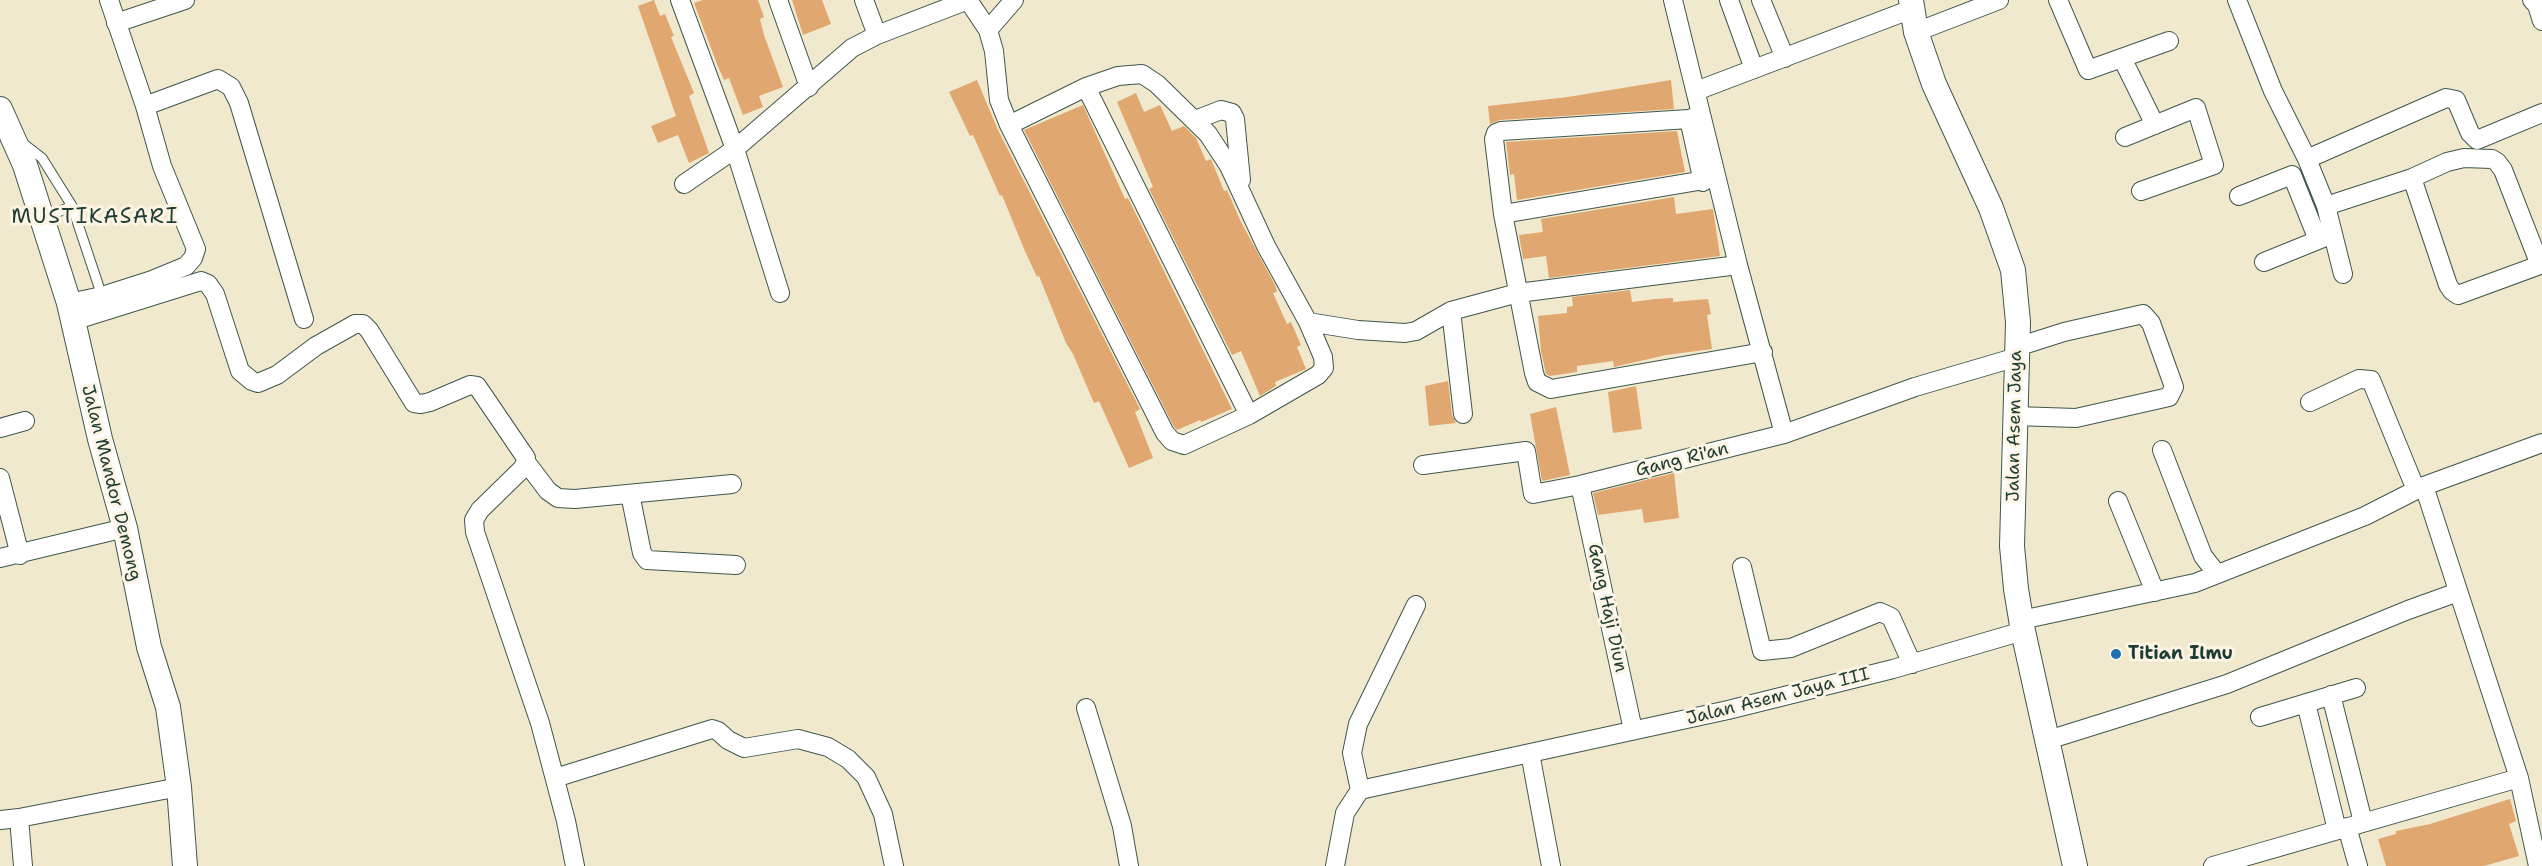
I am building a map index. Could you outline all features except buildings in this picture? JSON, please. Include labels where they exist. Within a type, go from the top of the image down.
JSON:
[{"type":"main road","name":"Jalan Asem Jaya","points":[[1913,14],[1934,84],[2003,238],[2013,270],[2017,296],[2017,352],[2012,546],[2022,626],[2075,866]]},
{"type":"main road","name":"Jalan Mandor Demong","points":[[0,110],[25,165],[71,312],[100,439],[126,528],[149,647],[168,707],[179,787],[185,866]]},
{"type":"street","points":[[71,312],[102,296],[186,266],[196,249],[162,166],[145,106],[109,0]]},
{"type":"street","points":[[116,23],[185,0]]},
{"type":"street","points":[[680,0],[735,149],[780,293]]},
{"type":"street","points":[[778,0],[809,87]]},
{"type":"street","points":[[864,0],[877,35]]},
{"type":"street","points":[[684,184],[735,149],[852,48],[877,35],[968,0],[988,30],[994,51],[994,69],[999,100],[1010,125],[1165,433],[1172,441],[1184,446],[1249,415],[1313,380],[1324,368],[1323,357],[1308,322],[1266,246],[1242,191],[1208,134],[1142,74],[1118,76],[1086,87],[1010,125]]},
{"type":"street","points":[[988,30],[1014,0]]},
{"type":"street","points":[[1673,0],[1696,92],[1695,117],[1709,180],[1738,265],[1784,434]]},
{"type":"street","points":[[1729,0],[1754,69]]},
{"type":"street","points":[[1761,0],[1785,58]]},
{"type":"street","points":[[1696,92],[1754,69],[1913,14],[1999,0]]},
{"type":"street","points":[[2058,0],[2088,70],[2169,41]]},
{"type":"street","points":[[2237,0],[2273,91],[2307,159],[2326,206],[2325,237]]},
{"type":"street","points":[[2532,0],[2537,5],[2542,21]]},
{"type":"street","points":[[2122,58],[2155,125]]},
{"type":"street","points":[[145,106],[218,79],[231,87],[239,103],[304,319]]},
{"type":"street","points":[[1086,87],[1249,415]]},
{"type":"street","points":[[2307,159],[2446,98],[2456,100],[2470,133],[2477,140],[2542,113]]},
{"type":"street","points":[[2125,137],[2196,108],[2214,165],[2141,191]]},
{"type":"street","points":[[1195,120],[1221,110],[1232,113],[1235,119],[1242,191]]},
{"type":"street","points":[[1695,117],[1496,133],[1494,139],[1503,214],[1533,373],[1537,382],[1551,389],[1763,351]]},
{"type":"street","points":[[2326,206],[2412,178],[2455,160],[2479,158],[2497,162],[2503,170],[2541,268],[2458,295],[2452,291],[2412,178]]},
{"type":"street","points":[[2239,196],[2292,175],[2343,273]]},
{"type":"street","points":[[1503,214],[1709,180]]},
{"type":"street","points":[[2264,262],[2325,237]]},
{"type":"street","points":[[1308,322],[1358,330],[1405,333],[1428,326],[1451,311],[1518,293],[1738,265]]},
{"type":"street","points":[[71,312],[201,280],[208,284],[215,294],[240,371],[258,383],[277,375],[316,346],[355,324],[363,324],[414,403],[430,402],[470,385],[477,386],[523,451],[526,462],[548,491],[558,498],[575,499],[732,484]]},
{"type":"street","points":[[1451,311],[1463,414]]},
{"type":"street","name":"Gang Ri'an","points":[[1423,465],[1526,451],[1533,494],[1580,485],[1784,434],[2017,352],[2064,332],[2143,314],[2151,323],[2174,387],[2169,396],[2076,418],[2015,416]]},
{"type":"street","points":[[2310,402],[2359,380],[2371,380],[2420,488],[2458,592],[2519,778],[2538,866]]},
{"type":"street","points":[[0,428],[25,421]]},
{"type":"street","name":"Jalan Asem Jaya III","points":[[1360,790],[1728,710],[1912,664],[2022,626],[2195,583],[2365,516],[2420,488],[2542,443]]},
{"type":"street","points":[[2162,450],[2203,556],[2217,574]]},
{"type":"street","points":[[526,462],[522,470],[480,510],[474,520],[475,532],[540,723],[575,866]]},
{"type":"street","points":[[0,478],[20,555]]},
{"type":"street","name":"Gang Haji Diun","points":[[1580,485],[1633,730]]},
{"type":"street","points":[[630,494],[642,553],[647,560],[736,565]]},
{"type":"street","points":[[2118,501],[2155,592]]},
{"type":"street","points":[[0,558],[126,528]]},
{"type":"street","points":[[1742,567],[1762,651],[1791,648],[1880,612],[1891,617],[1912,664]]},
{"type":"street","points":[[2048,740],[2227,684],[2458,592]]},
{"type":"street","points":[[1335,866],[1345,813],[1360,790],[1352,753],[1358,724],[1416,604]]},
{"type":"street","points":[[2260,717],[2356,688]]},
{"type":"street","points":[[2331,696],[2349,826],[2358,866]]},
{"type":"street","points":[[2306,703],[2349,826]]},
{"type":"street","points":[[1086,708],[1122,825],[1128,866]]},
{"type":"street","points":[[555,778],[712,729],[718,731],[728,741],[744,747],[798,739],[828,747],[848,759],[866,777],[883,814],[894,866]]},
{"type":"street","points":[[1530,753],[1551,866]]},
{"type":"street","points":[[2212,866],[2519,778]]},
{"type":"street","points":[[0,820],[179,787]]},
{"type":"street","points":[[20,818],[23,866]]},
{"type":"lane","points":[[13,136],[42,158],[72,206],[102,296]]},
{"type":"lane","points":[[41,219],[72,206]]},
{"type":"place","name":"Titian Ilmu","points":[[2116,654]]},
{"type":"district","name":"MUSTIKASARI","points":[[95,218]]}]
